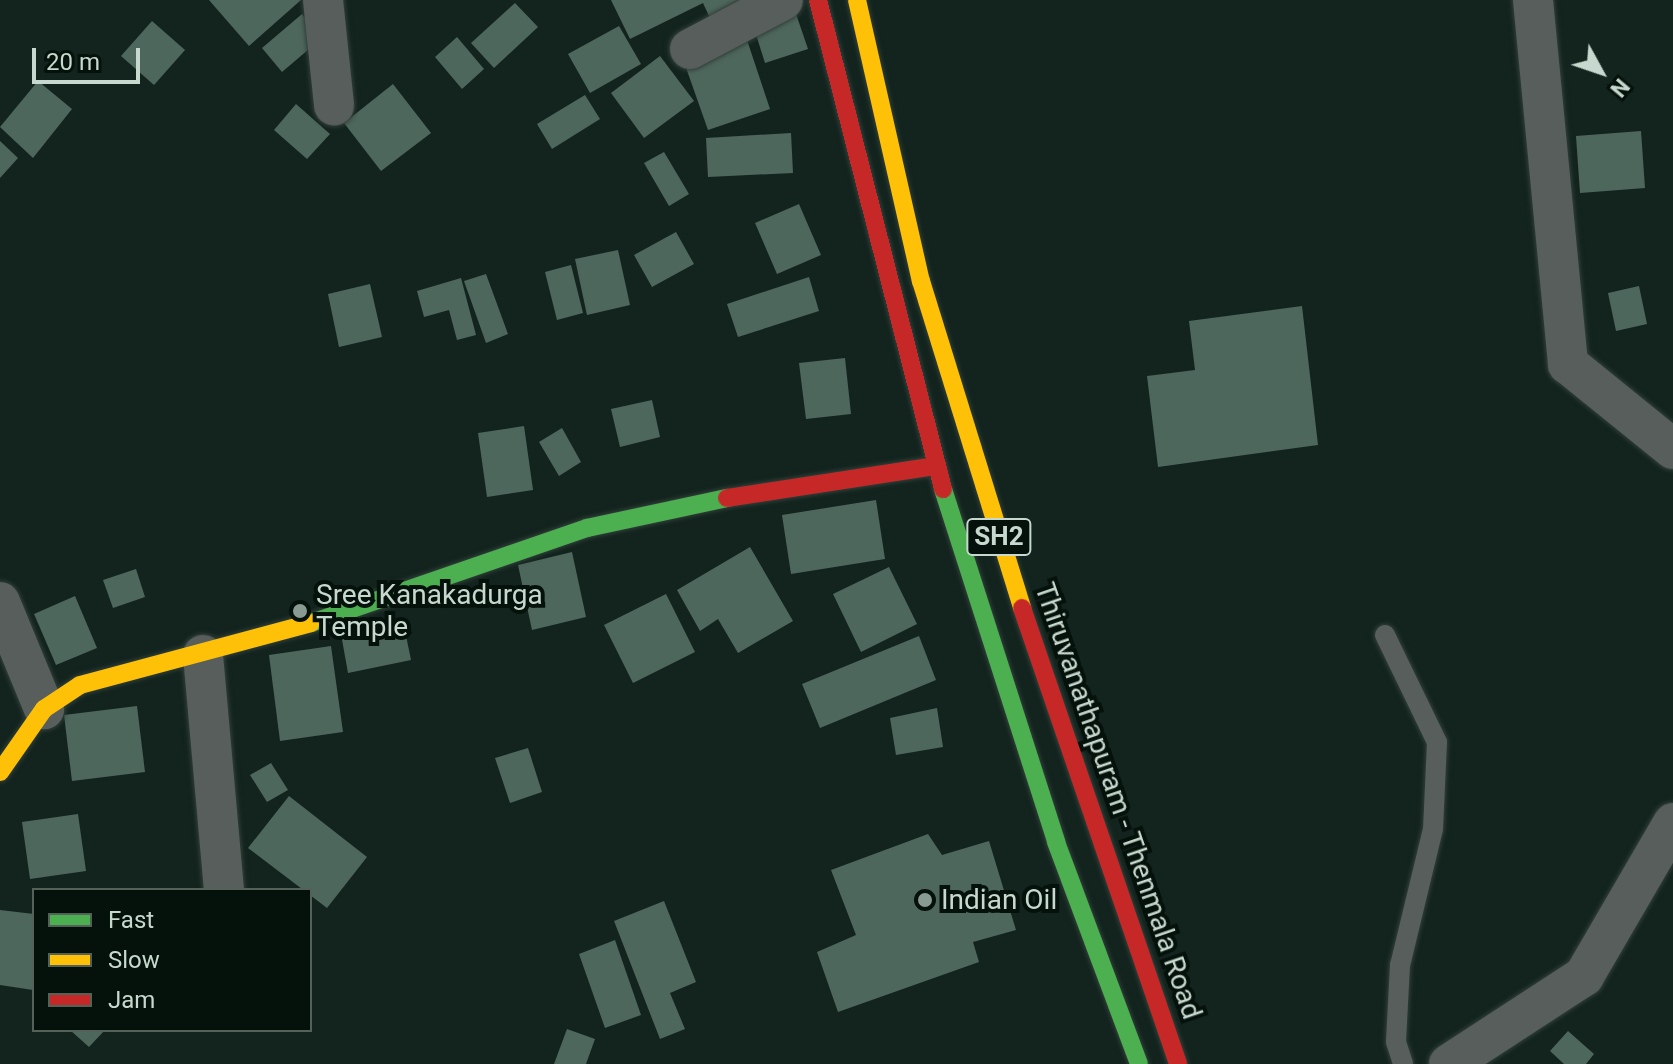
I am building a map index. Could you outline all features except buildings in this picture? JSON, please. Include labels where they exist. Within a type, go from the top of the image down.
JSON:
[{"type":"main road","points":[[818,0],[936,466],[1056,842],[1139,1064]]},
{"type":"main road","name":"Thiruvanathapuram - Thenmala Road","points":[[857,0],[921,281],[1020,602],[1178,1064]]},
{"type":"main road","points":[[0,772],[44,709],[80,685],[203,655],[587,528],[750,493],[936,466]]},
{"type":"main road","points":[[982,615],[1020,602]]},
{"type":"main road","points":[[1056,842],[1095,827]]},
{"type":"street","points":[[323,0],[334,105]]},
{"type":"street","points":[[690,49],[783,0]]},
{"type":"street","points":[[1533,0],[1568,364],[1673,449]]},
{"type":"street","points":[[0,602],[44,709]]},
{"type":"street","points":[[203,655],[224,888]]},
{"type":"street","points":[[1449,1064],[1584,976],[1673,823]]},
{"type":"lane","points":[[1385,635],[1437,742],[1433,829],[1400,965],[1396,1042],[1403,1064]]},
{"type":"traffic: fast","points":[[943,489],[1056,842],[1139,1064]]},
{"type":"traffic: fast","points":[[311,623],[587,528],[727,498]]},
{"type":"traffic: slow","points":[[857,0],[921,281],[1022,608]]},
{"type":"traffic: slow","points":[[0,772],[44,709],[80,685],[311,623]]},
{"type":"traffic: jam","points":[[818,0],[943,489]]},
{"type":"traffic: jam","points":[[727,498],[936,466]]},
{"type":"traffic: jam","points":[[1022,608],[1178,1064]]},
{"type":"place","name":"Sree Kanakadurga Temple","points":[[300,611]]},
{"type":"place","name":"Indian Oil","points":[[925,900]]}]
